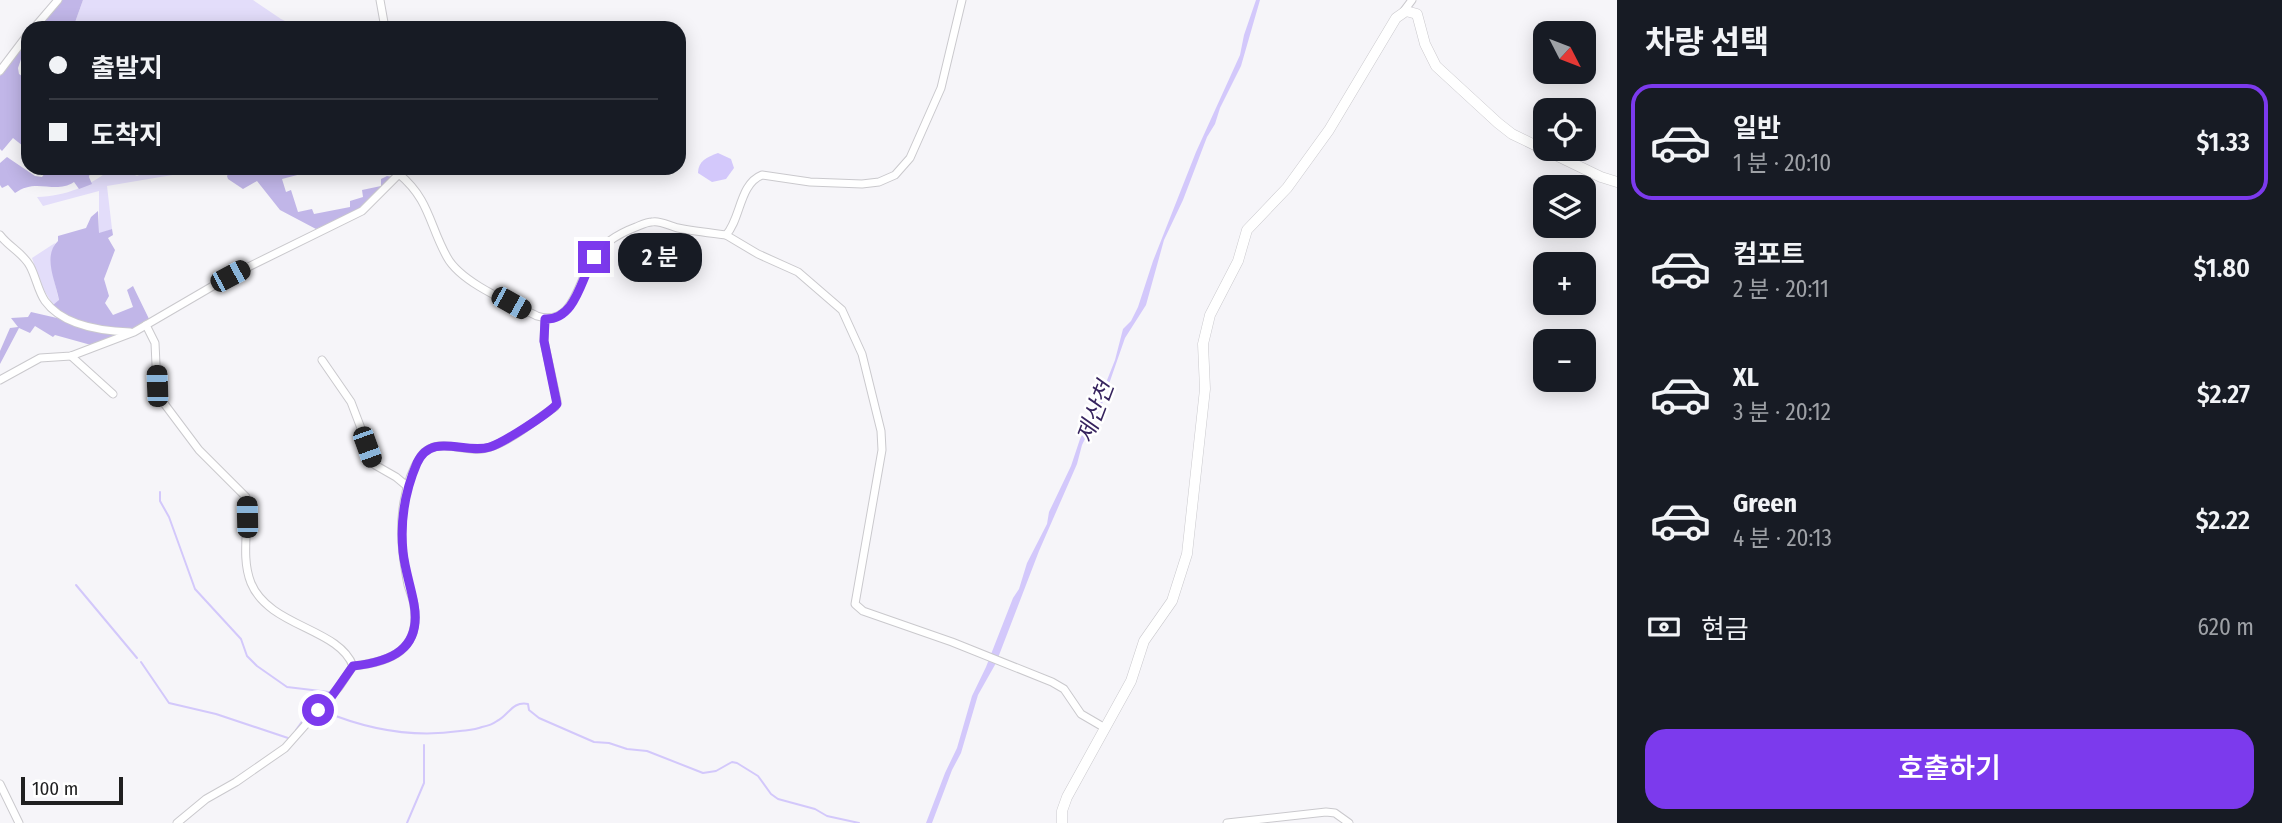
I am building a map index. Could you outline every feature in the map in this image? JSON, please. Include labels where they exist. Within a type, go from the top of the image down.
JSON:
[{"type":"street","points":[[40,21],[58,0]]},
{"type":"street","points":[[380,0],[384,21]]},
{"type":"street","points":[[726,235],[734,223],[749,186],[761,175],[810,182],[862,184],[886,180],[901,170],[916,147],[941,88],[961,0]]},
{"type":"street","points":[[1062,823],[1062,811],[1067,797],[1131,681],[1140,647],[1172,601],[1187,554],[1205,389],[1203,344],[1210,315],[1238,261],[1247,230],[1287,188],[1325,135],[1391,25],[1412,0]]},
{"type":"street","points":[[1403,12],[1417,14],[1428,52],[1442,72],[1512,134],[1601,177],[1617,182]]},
{"type":"street","points":[[0,71],[21,43]]},
{"type":"street","points":[[0,380],[40,358],[71,356],[134,332],[239,270],[362,211],[395,175]]},
{"type":"street","points":[[403,175],[421,196],[448,259],[459,272],[486,290],[545,319],[556,318],[569,308],[594,257],[604,246],[627,230],[651,222],[726,235],[758,254],[792,268],[845,314],[862,354],[881,431],[882,450],[855,604],[863,611],[1060,687],[1081,715],[1105,728]]},
{"type":"street","points":[[0,235],[29,265],[43,299],[56,312],[87,327],[134,332]]},
{"type":"street","points":[[177,823],[206,799],[285,748],[332,696],[353,666],[396,655],[407,645],[412,634],[415,606],[408,586],[402,540],[408,487],[418,460],[426,450],[437,446],[476,450],[493,447],[555,407],[557,401],[544,341],[545,319]]},
{"type":"street","points":[[146,325],[155,344],[157,386],[163,402],[199,450],[246,497],[248,573],[255,590],[267,604],[294,624],[339,647],[349,657],[353,666]]},
{"type":"street","points":[[71,356],[113,394]]},
{"type":"street","points":[[322,360],[351,402],[375,466],[408,487]]},
{"type":"street","points":[[0,784],[19,823]]},
{"type":"street","points":[[1227,823],[1326,812],[1335,813],[1349,823]]},
{"type":"shaded area","points":[[61,0],[83,0],[76,21],[45,21]]},
{"type":"shaded area","points":[[83,0],[253,0],[285,21],[76,21]]},
{"type":"shaded area","points":[[21,48],[18,68],[21,75],[21,144],[13,138],[2,151],[0,149],[0,76]]},
{"type":"shaded area","points":[[7,157],[21,166],[21,175],[89,175],[92,184],[79,189],[74,182],[59,187],[31,186],[15,193],[8,185],[2,188],[0,185],[0,163]]},
{"type":"shaded area","points":[[102,175],[172,175],[107,186],[112,229],[99,234],[99,191],[43,206],[37,197],[58,195]]},
{"type":"shaded area","points":[[297,175],[282,179],[286,192],[291,190],[298,212],[312,209],[314,214],[350,207],[350,201],[363,197],[362,190],[381,186],[381,179],[393,177],[361,209],[316,229],[280,210],[257,181],[243,189],[227,176]]},
{"type":"shaded area","points":[[98,211],[99,233],[112,229],[113,235],[108,238],[115,250],[104,279],[109,296],[105,303],[113,315],[133,307],[127,290],[133,286],[150,321],[133,330],[86,325],[53,305],[59,300],[50,262],[58,236],[86,228],[91,217]]},
{"type":"shaded area","points":[[55,243],[52,265],[59,301],[53,305],[41,285],[32,258]]},
{"type":"shaded area","points":[[31,312],[122,333],[91,345],[55,335],[53,337],[35,326],[30,333],[19,328],[0,364],[0,351],[10,328],[18,327],[11,318],[28,317]]},
{"type":"water","name":"제산천","points":[[1256,0],[1260,0],[1241,66],[1207,137],[1183,200],[1164,240],[1146,305],[1125,338],[1102,404],[1082,445],[1077,464],[1039,551],[996,663],[978,695],[961,753],[932,823],[926,823],[957,748],[972,696],[1019,589],[1027,563],[1047,524],[1049,512],[1071,466],[1080,439],[1096,408],[1115,360],[1123,329],[1131,321],[1138,307],[1196,152],[1240,55]]},
{"type":"water","points":[[718,153],[731,159],[734,168],[726,179],[712,182],[698,173],[698,169],[704,160]]},
{"type":"waterway","points":[[160,492],[160,501],[169,517],[195,589],[241,639],[247,656],[287,687],[329,692],[296,730]]},
{"type":"waterway","points":[[76,585],[137,658]]},
{"type":"waterway","points":[[141,662],[169,703],[216,714],[288,738]]},
{"type":"waterway","points":[[323,711],[373,727],[443,733],[494,723],[514,706],[528,704],[529,710],[539,718],[594,742],[647,751],[703,773],[716,771],[732,762],[737,763],[758,776],[778,799],[815,809],[827,816],[859,823]]},
{"type":"waterway","points":[[407,823],[424,783],[424,745]]},
{"type":"route","points":[[318,710],[332,696],[353,666],[396,655],[407,645],[412,634],[415,606],[408,586],[402,540],[404,504],[418,460],[426,450],[437,446],[476,450],[493,447],[557,404],[544,341],[545,319],[556,318],[569,308],[594,257]]}]
